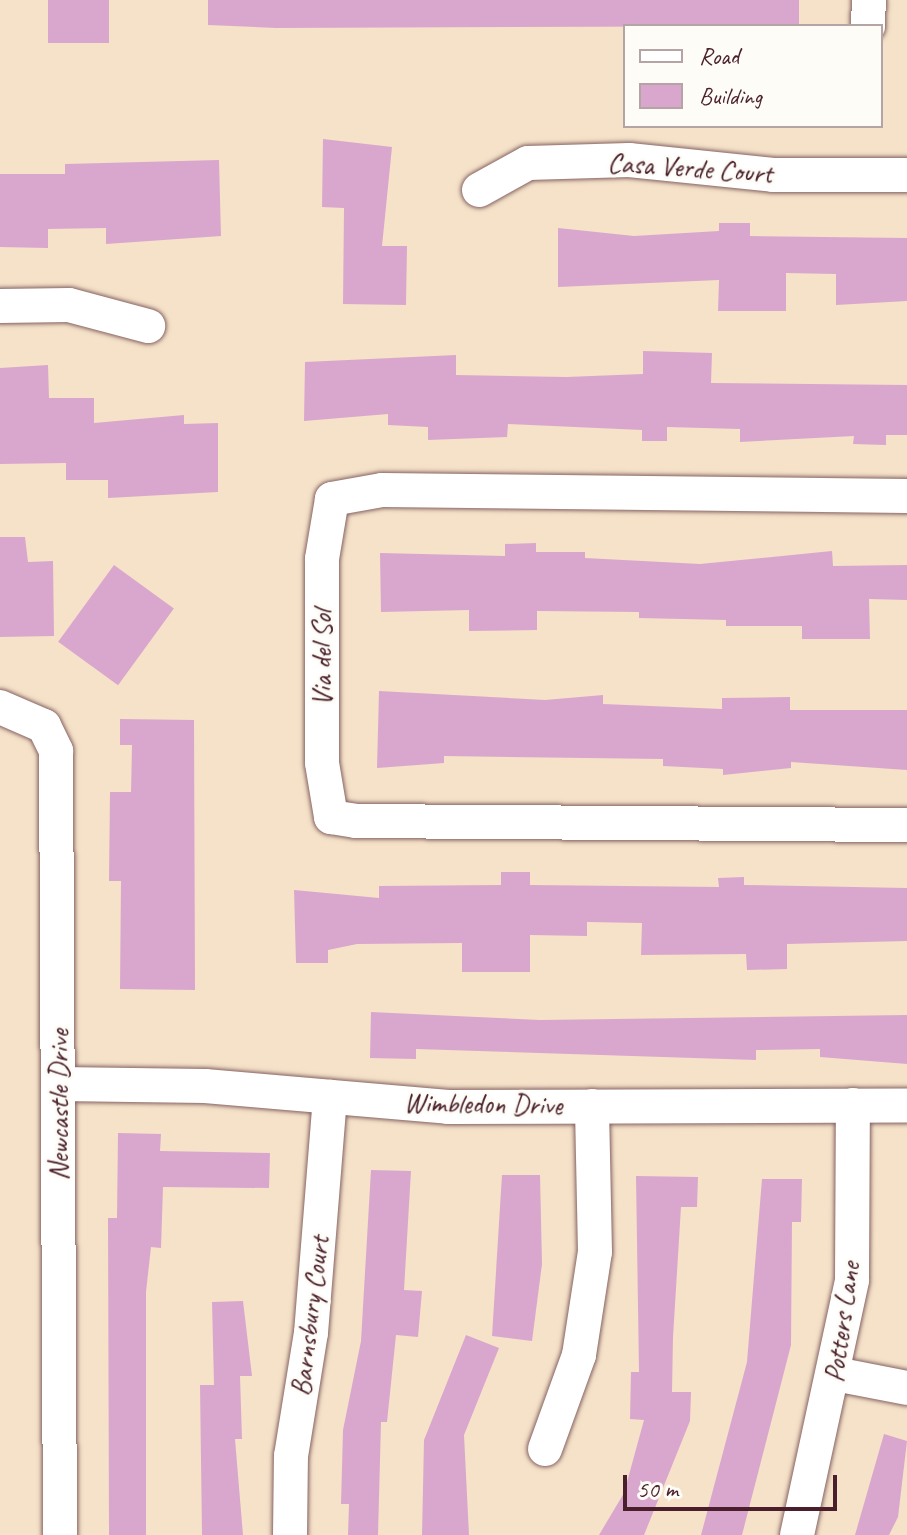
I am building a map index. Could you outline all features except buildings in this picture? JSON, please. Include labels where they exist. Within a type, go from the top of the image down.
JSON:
[{"type":"street","points":[[868,24],[869,0]]},
{"type":"street","name":"Casa Verde Court","points":[[479,190],[528,163],[629,160],[773,175],[907,175]]},
{"type":"street","points":[[0,306],[69,305],[148,326]]},
{"type":"street","name":"Via del Sol","points":[[907,496],[382,490],[332,499],[322,559],[322,763],[331,817],[356,821],[907,825]]},
{"type":"street","name":"Newcastle Drive","points":[[0,707],[44,726],[56,751],[60,1535]]},
{"type":"street","name":"Wimbledon Drive","points":[[59,1084],[330,1097],[448,1107],[907,1105]]},
{"type":"street","name":"Barnsbury Court","points":[[290,1535],[291,1456],[311,1333],[330,1097]]},
{"type":"street","name":"Potters Lane","points":[[797,1535],[835,1374],[852,1280],[853,1105]]},
{"type":"street","points":[[545,1449],[579,1355],[595,1252],[592,1106]]},
{"type":"street","points":[[835,1374],[907,1388]]}]
